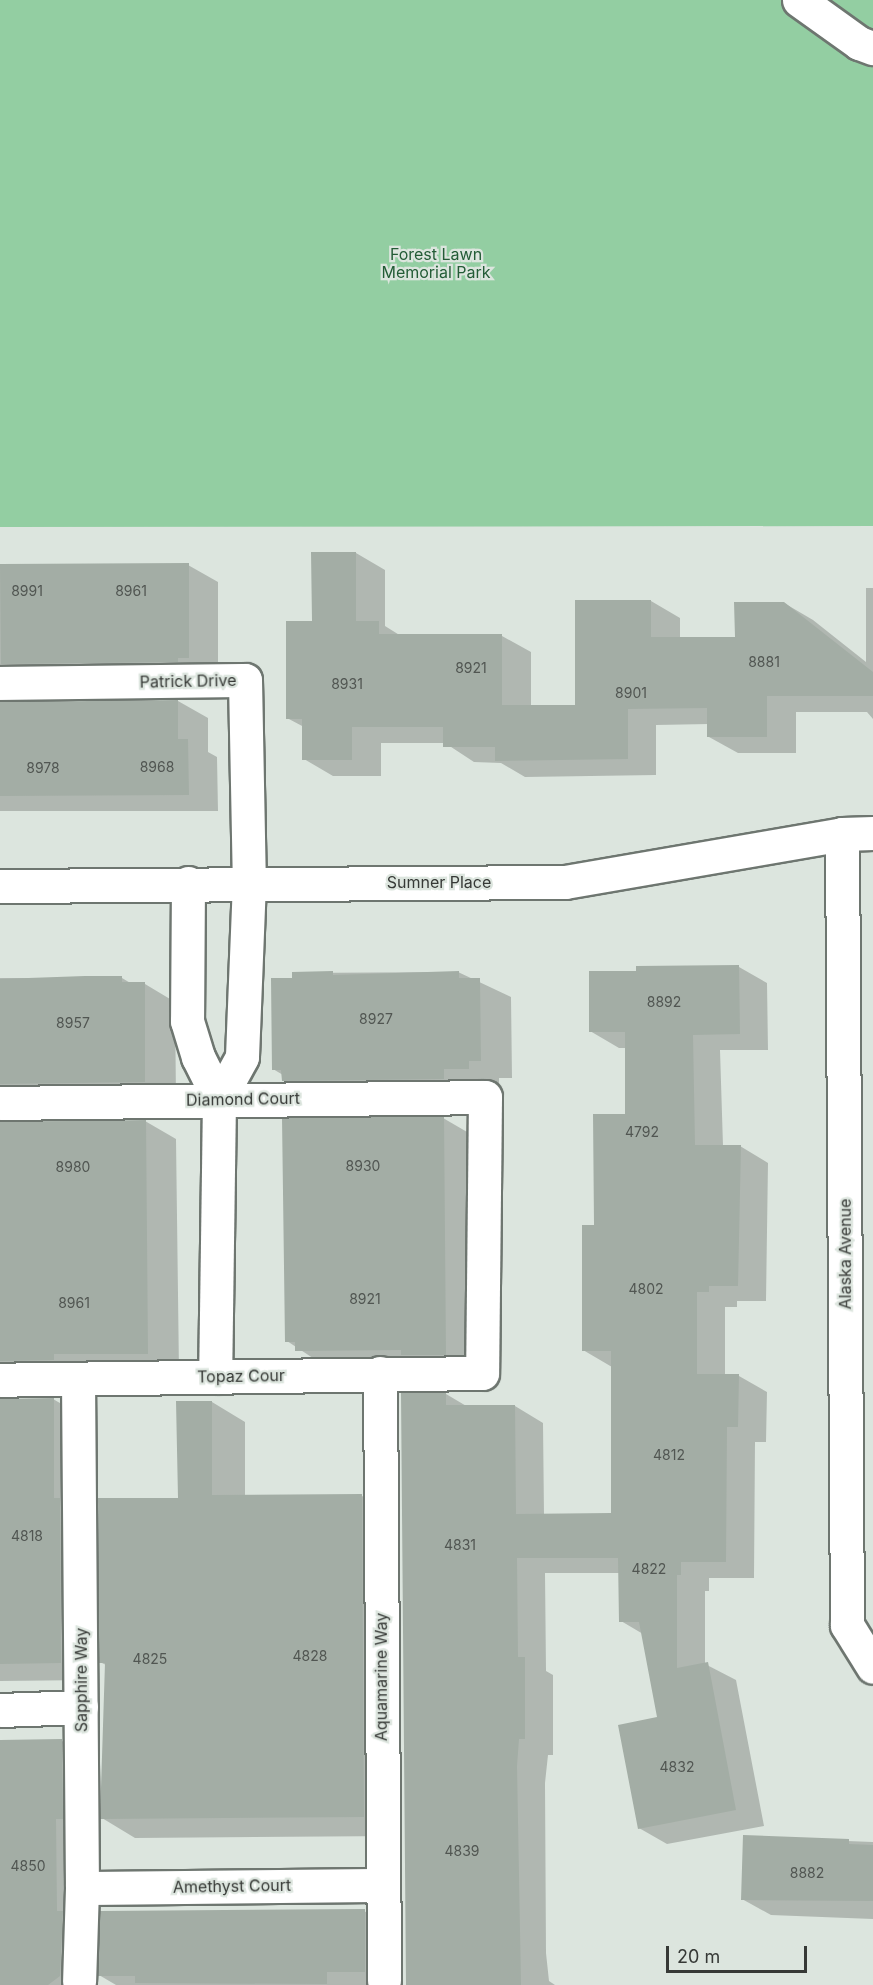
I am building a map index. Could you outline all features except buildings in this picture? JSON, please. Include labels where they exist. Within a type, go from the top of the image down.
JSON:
[{"type":"street","points":[[799,0],[859,43],[873,48]]},
{"type":"street","name":"Patrick Drive","points":[[0,683],[245,680],[249,882]]},
{"type":"street","name":"Sumner Place","points":[[0,886],[249,882],[565,882],[858,833]]},
{"type":"street","name":"Alaska Avenue","points":[[858,833],[847,1625],[873,1667]]},
{"type":"street","points":[[219,1099],[242,1057],[249,882]]},
{"type":"street","points":[[188,883],[187,1021],[198,1057],[219,1099],[215,1377]]},
{"type":"street","name":"Diamond Court","points":[[0,1102],[485,1097],[482,1373]]},
{"type":"street","name":"Aquamarine Way","points":[[380,1373],[384,1980]]},
{"type":"street","name":"Topaz Cour","points":[[0,1380],[482,1373]]},
{"type":"street","name":"Sapphire Way","points":[[78,1379],[82,1888],[79,1981]]},
{"type":"street","points":[[0,1710],[81,1707]]},
{"type":"street","name":"Amethyst Court","points":[[82,1888],[382,1885]]},
{"type":"green space","name":"Forest Lawn Memorial Park","points":[[0,0],[873,0],[873,526],[0,527]]}]
